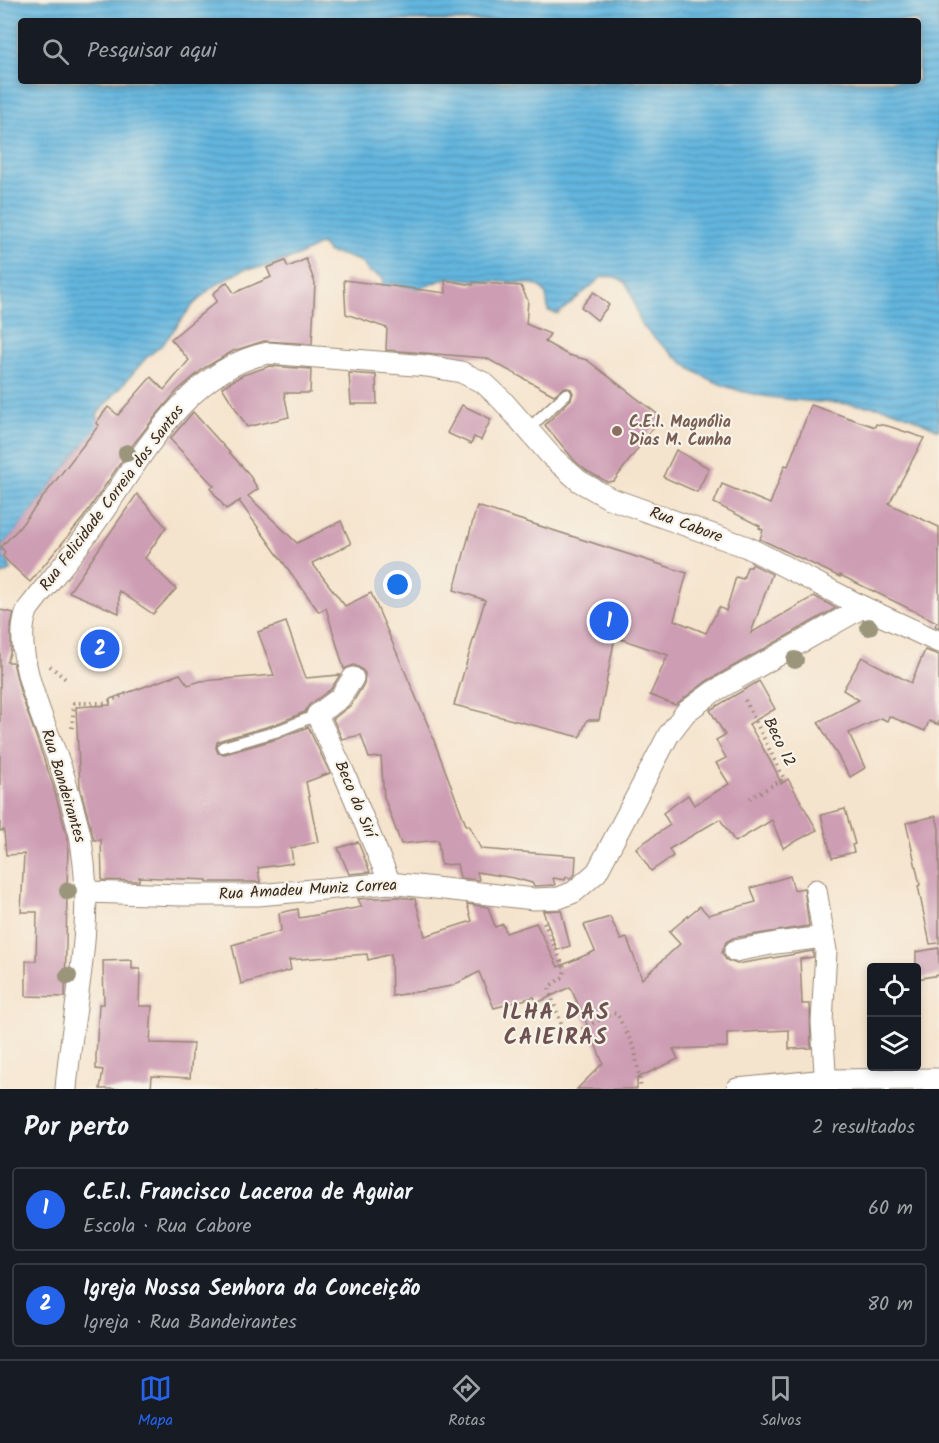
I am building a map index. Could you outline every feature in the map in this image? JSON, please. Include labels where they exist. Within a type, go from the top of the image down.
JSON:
[{"type":"street","name":"Rua Felicidade Correia dos Santos","points":[[22,629],[28,609],[88,532],[164,424],[194,392],[235,364],[251,356],[268,353],[427,366],[461,372]]},
{"type":"street","name":"Rua Cabore","points":[[461,372],[484,383],[551,456],[579,481],[609,498],[747,547],[863,607],[939,642]]},
{"type":"street","name":"Rua Amadeu Muniz Correa","points":[[87,892],[258,895],[390,883],[534,899],[559,898],[574,892],[597,872],[678,720],[695,704],[863,607]]},
{"type":"street","name":"Rua Bandeirantes","points":[[22,629],[28,674],[60,766],[80,835],[87,892],[84,946],[66,1089]]},
{"type":"street","points":[[317,715],[340,698],[353,678]]},
{"type":"street","name":"Beco do Sirí","points":[[317,715],[390,883]]},
{"type":"street","points":[[816,890],[826,951],[822,1022],[826,1085]]},
{"type":"street","points":[[735,951],[824,937]]},
{"type":"street","points":[[737,1089],[939,1079]]},
{"type":"lane","points":[[528,429],[566,394]]},
{"type":"lane","points":[[223,747],[275,732],[317,715]]},
{"type":"path","name":"Beco 12","points":[[735,680],[784,779],[750,798]]},
{"type":"path","points":[[72,732],[74,703],[105,703],[126,694]]},
{"type":"path","points":[[534,899],[565,970],[564,977],[550,986],[549,990],[564,1032],[570,1035],[613,1012],[617,1014],[635,1050],[641,1089]]},
{"type":"water","points":[[0,0],[939,0],[939,430],[905,414],[884,408],[764,396],[718,383],[691,369],[650,334],[641,323],[630,291],[621,279],[602,277],[558,314],[548,311],[544,290],[533,284],[446,278],[418,288],[391,284],[381,295],[383,278],[368,271],[362,262],[329,253],[321,244],[296,257],[266,267],[244,269],[211,288],[192,306],[163,344],[146,358],[99,412],[97,415],[100,426],[89,443],[84,444],[15,533],[1,546],[3,549],[1,551],[5,553],[11,570],[0,576]]},
{"type":"pier","points":[[0,871],[12,901],[19,946],[13,1024],[15,1026],[7,1089],[0,1089]]},
{"type":"building","points":[[306,259],[315,283],[312,344],[264,341],[233,351],[204,368],[177,391],[154,418],[83,518],[30,582],[3,557],[5,552],[1,547],[19,528],[99,425],[96,423],[108,407],[118,415],[151,377],[164,390],[189,360],[171,339],[217,301],[213,294],[227,282],[234,293],[271,277],[267,268],[285,261],[288,267]]},
{"type":"building","points":[[344,280],[446,293],[445,280],[473,285],[473,282],[521,286],[528,301],[526,324],[550,334],[545,342],[568,355],[587,360],[661,417],[614,481],[607,482],[575,461],[545,425],[571,399],[573,393],[571,389],[564,387],[554,395],[486,358],[386,350],[387,328],[346,314]]},
{"type":"building","points":[[594,292],[609,305],[597,320],[581,307]]},
{"type":"building","points":[[270,366],[311,369],[310,393],[284,393],[289,417],[247,427],[222,387],[243,375]]},
{"type":"building","points":[[349,373],[376,375],[377,404],[351,404]]},
{"type":"building","points":[[462,405],[491,419],[481,440],[474,437],[471,444],[447,433]]},
{"type":"building","points":[[811,405],[875,427],[876,424],[888,426],[924,438],[889,504],[939,527],[939,628],[935,626],[937,622],[760,539],[763,530],[759,528],[760,526],[714,503],[722,484],[770,504],[785,465],[788,466]]},
{"type":"building","points":[[193,412],[248,473],[258,489],[248,496],[297,543],[341,521],[351,544],[312,563],[345,606],[371,593],[428,725],[466,825],[469,825],[481,849],[576,856],[575,874],[571,878],[566,877],[565,880],[553,878],[555,885],[534,886],[532,883],[514,878],[477,872],[479,880],[460,878],[457,864],[441,865],[438,840],[401,844],[384,797],[381,757],[369,758],[361,735],[342,739],[333,719],[351,705],[364,684],[365,673],[354,665],[344,669],[326,608],[319,612],[239,501],[226,509],[210,488],[214,486],[170,439]]},
{"type":"building","points":[[676,450],[709,468],[697,492],[663,477]]},
{"type":"building","points":[[137,494],[166,527],[145,558],[176,589],[153,614],[119,591],[119,613],[69,592]]},
{"type":"building","points":[[477,506],[687,573],[674,620],[706,633],[719,607],[726,611],[736,577],[743,579],[747,567],[751,567],[752,564],[772,574],[751,633],[814,596],[836,608],[707,681],[675,705],[650,695],[668,655],[615,637],[599,720],[587,720],[580,737],[454,705],[485,600],[454,590]]},
{"type":"building","points":[[0,610],[14,613],[11,625],[11,650],[7,662],[13,662],[20,691],[53,785],[68,840],[65,997],[26,996],[26,961],[36,961],[37,912],[21,912],[24,854],[6,855],[4,830],[0,831]]},
{"type":"building","points":[[286,622],[306,678],[340,675],[331,689],[309,705],[305,712],[273,725],[221,740],[217,742],[216,748],[218,753],[225,754],[277,739],[308,727],[330,773],[306,782],[318,842],[291,848],[293,863],[258,868],[260,882],[207,882],[207,880],[139,877],[139,881],[102,880],[101,840],[94,840],[80,787],[76,707],[110,705],[110,699],[180,674],[188,685],[201,681],[274,675],[258,632]]},
{"type":"building","points":[[925,650],[939,655],[939,725],[929,721],[925,731],[889,716],[887,721],[881,718],[849,733],[865,768],[850,777],[818,722],[859,700],[843,690],[862,657],[911,683]]},
{"type":"building","points":[[759,681],[775,709],[749,724],[781,784],[788,779],[817,830],[783,848],[772,820],[735,842],[720,819],[669,849],[673,856],[651,871],[636,848],[670,825],[663,813],[688,795],[694,805],[729,784],[716,763],[726,758],[716,740],[725,735],[710,710]]},
{"type":"building","points":[[845,809],[855,844],[852,845],[854,852],[832,858],[821,815]]},
{"type":"building","points":[[936,816],[939,828],[939,943],[930,944],[906,823]]},
{"type":"building","points":[[358,842],[370,872],[349,874],[338,848]]},
{"type":"building","points":[[790,876],[794,890],[804,888],[809,926],[733,938],[726,942],[722,953],[726,960],[737,964],[813,951],[813,957],[800,959],[802,1004],[810,1004],[811,1048],[789,1049],[789,1030],[727,1033],[727,1047],[673,1049],[678,1059],[637,1078],[637,1089],[577,1089],[603,1063],[570,987],[537,1003],[534,997],[494,1008],[479,972],[452,986],[392,996],[391,954],[368,960],[367,954],[289,960],[291,970],[241,984],[232,945],[281,931],[279,913],[298,909],[299,918],[362,907],[358,899],[397,897],[415,899],[425,936],[472,921],[467,904],[488,907],[495,927],[503,924],[506,933],[536,923],[558,967],[595,951],[584,925],[610,917],[621,940],[627,938],[642,979],[680,944],[669,932],[700,906],[708,915],[756,902],[751,888]]},
{"type":"building","points":[[561,910],[570,946],[557,950],[543,911]]},
{"type":"building","points":[[939,948],[939,975],[921,978],[921,963],[916,963],[916,952]]},
{"type":"building","points":[[132,960],[132,969],[140,969],[139,1006],[152,1006],[150,1043],[193,1044],[190,1078],[152,1076],[151,1089],[100,1089],[103,1070],[96,1069],[96,1056],[99,1004],[104,1004],[103,961]]},
{"type":"place","name":"C.E.I. Magnólia Dias M. Cunha","points":[[617,431]]},
{"type":"place","name":"C.E.I. Francisco Laceroa de Aguiar","points":[[609,621]]},
{"type":"place","name":"Igreja Nossa Senhora da Conceição","points":[[100,649]]},
{"type":"district","name":"ILHA DAS CAIEIRAS","points":[[556,1026]]}]
